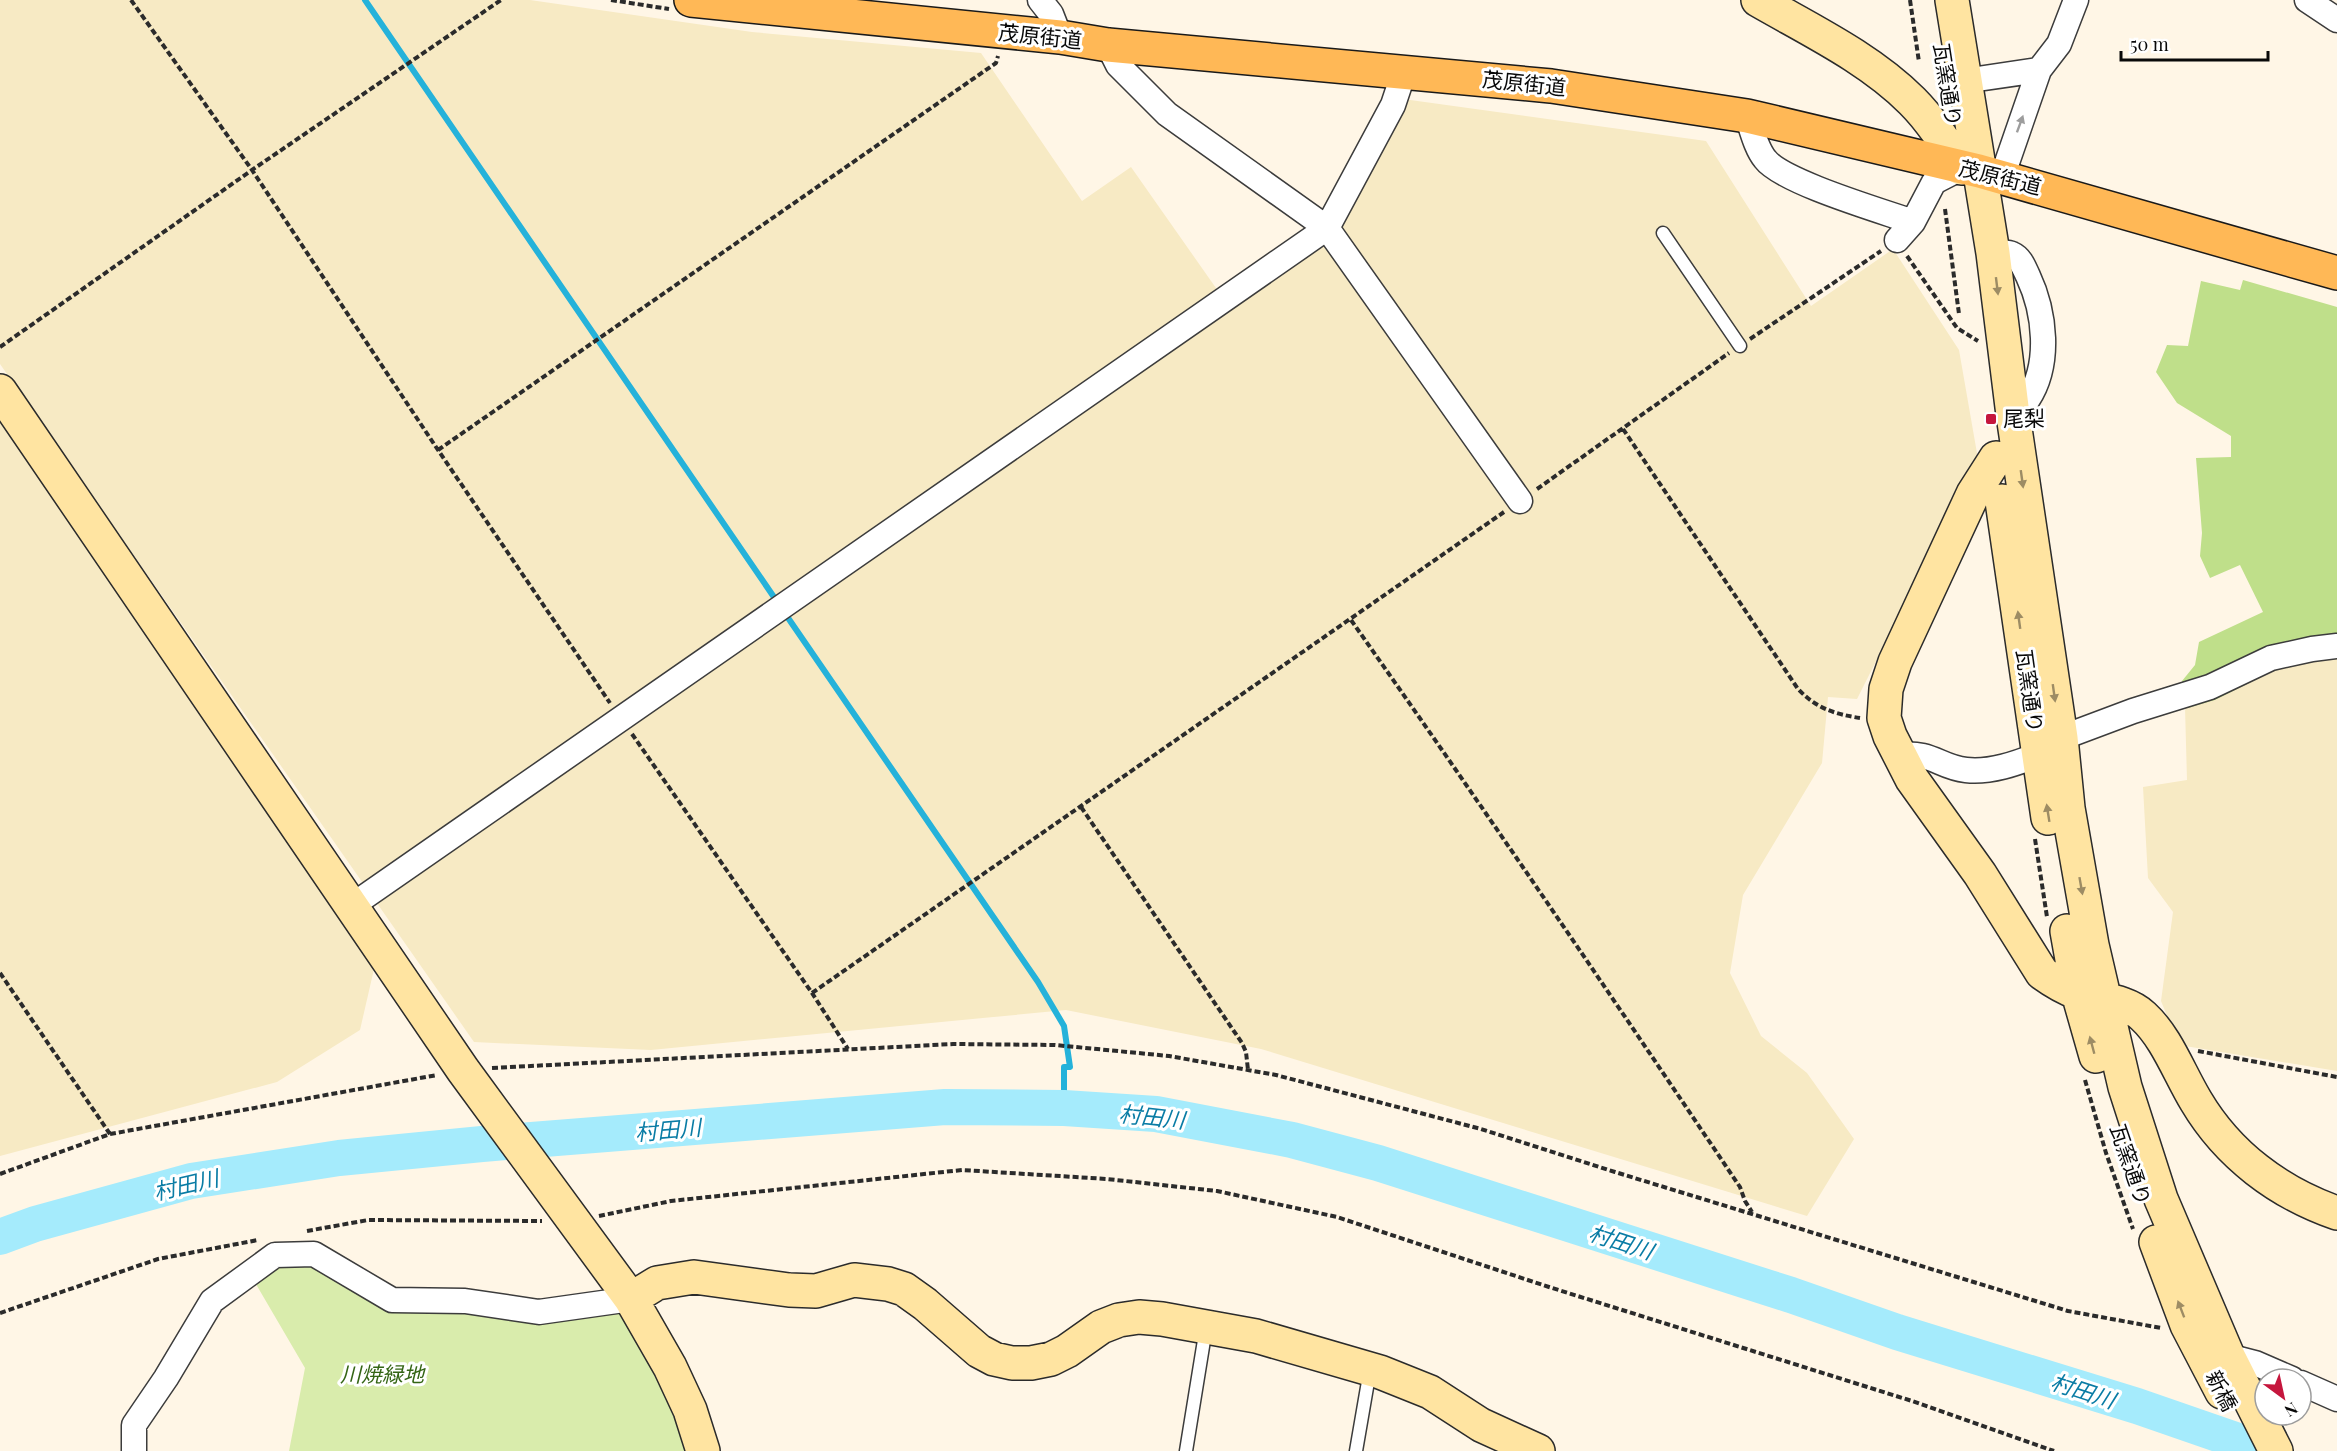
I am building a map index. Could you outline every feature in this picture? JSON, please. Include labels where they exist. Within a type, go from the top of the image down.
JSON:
[{"type":"main road","name":"茂原街道","points":[[692,0],[1108,45],[1551,86],[1747,116],[1981,172],[2337,273]]},
{"type":"street","points":[[1040,0],[1051,14],[1059,38]]},
{"type":"street","points":[[1758,0],[1863,62],[1911,99],[1981,172]]},
{"type":"street","name":"瓦窯通り","points":[[1933,0],[1981,172],[1982,343],[1996,458],[2050,746],[2091,996],[2125,1156],[2187,1325],[2217,1359]]},
{"type":"street","name":"瓦窯通り","points":[[1952,0],[1993,253],[2050,746]]},
{"type":"street","points":[[1897,240],[1914,222],[1934,182],[1981,172],[2039,70],[2059,44],[2076,0]]},
{"type":"street","points":[[2307,0],[2337,20]]},
{"type":"street","points":[[1108,45],[1118,65],[1167,114],[1327,228],[1520,501]]},
{"type":"street","points":[[1964,81],[2039,70]]},
{"type":"street","points":[[350,907],[1327,228],[1394,105],[1404,72]]},
{"type":"street","points":[[1747,116],[1765,159],[1778,171],[1816,188],[1914,222]]},
{"type":"street","points":[[0,391],[462,1070],[631,1299],[670,1367],[690,1410],[698,1450]]},
{"type":"street","points":[[1996,458],[1972,494],[1895,662],[1886,689],[1884,718],[1899,755],[1912,779],[1992,891],[2042,973],[2053,981],[2091,996],[2124,1005],[2141,1014],[2157,1031],[2196,1103],[2225,1142],[2249,1164],[2281,1187],[2311,1204],[2337,1213]]},
{"type":"street","points":[[1899,755],[1915,753],[1967,771],[2014,765],[2050,746],[2133,711],[2210,687],[2271,658],[2337,646]]},
{"type":"street","name":"瓦窯通り","points":[[2091,996],[2126,1087],[2161,1199],[2217,1359]]},
{"type":"street","points":[[134,1451],[134,1425],[166,1378],[212,1301],[275,1255],[314,1254],[392,1300],[465,1301],[539,1312],[631,1299],[657,1283],[694,1277],[807,1291],[816,1291],[854,1280],[888,1284],[904,1289],[925,1304],[979,1351],[994,1359],[1012,1363],[1031,1364],[1051,1359],[1067,1351],[1101,1327],[1119,1320],[1140,1317],[1162,1319],[1256,1336],[1371,1370],[1431,1392],[1480,1425],[1538,1451]]},
{"type":"street","points":[[2217,1359],[2256,1363],[2265,1367]]},
{"type":"street","name":"新橋","points":[[2217,1359],[2252,1451]]},
{"type":"street","name":"新橋","points":[[2217,1359],[2276,1451]]},
{"type":"street","points":[[2313,1388],[2337,1399]]},
{"type":"lane","points":[[1663,233],[1740,346]]},
{"type":"lane","points":[[1186,1451],[1206,1328]]},
{"type":"lane","points":[[1356,1451],[1371,1370]]},
{"type":"path","points":[[130,0],[252,170],[438,450],[812,993],[848,1050]]},
{"type":"path","points":[[0,347],[252,170],[501,0]]},
{"type":"path","points":[[1910,0],[1919,62]]},
{"type":"path","points":[[438,450],[996,63],[1007,33]]},
{"type":"path","points":[[1944,201],[1959,314]]},
{"type":"path","points":[[812,993],[1351,620],[1740,346],[1897,240],[1957,328],[1982,343]]},
{"type":"path","points":[[1623,429],[1798,688],[1809,700],[1823,709],[1840,715],[1884,718]]},
{"type":"path","points":[[1351,620],[1645,1045],[1740,1187],[1752,1213]]},
{"type":"path","points":[[1081,806],[1242,1043],[1246,1052],[1248,1070]]},
{"type":"path","points":[[2033,830],[2048,920]]},
{"type":"path","points":[[0,973],[110,1134]]},
{"type":"path","points":[[0,1174],[110,1134],[462,1070],[953,1044],[1055,1045],[1169,1056],[1276,1075],[1481,1129],[2068,1311],[2151,1327],[2174,1328],[2187,1325]]},
{"type":"path","points":[[2164,1045],[2337,1077]]},
{"type":"path","points":[[2082,1070],[2106,1153],[2135,1234]]},
{"type":"path","points":[[298,1233],[368,1220],[574,1222],[671,1201],[962,1170],[1107,1179],[1217,1191],[1337,1217],[1549,1287],[1912,1401],[2054,1451]]},
{"type":"path","points":[[0,1313],[158,1259],[263,1239]]},
{"type":"shaded area","points":[[0,0],[530,0],[752,32],[981,53],[1082,201],[1131,167],[1230,308],[1327,242],[1403,99],[1706,141],[1811,306],[1893,249],[1959,350],[1978,459],[1857,699],[1828,697],[1822,763],[1743,895],[1730,973],[1761,1036],[1807,1073],[1854,1139],[1807,1216],[1261,1049],[1066,1010],[651,1050],[474,1042],[0,364]]},
{"type":"shaded area","points":[[0,415],[374,969],[360,1030],[277,1082],[0,1156]]},
{"type":"shaded area","points":[[2337,652],[2337,1071],[2179,1045],[2161,1001],[2173,912],[2148,878],[2143,787],[2187,780],[2185,707],[2279,664]]},
{"type":"green space","points":[[2243,280],[2337,307],[2337,657],[2307,660],[2271,672],[2215,700],[2188,708],[2182,681],[2195,665],[2199,642],[2263,612],[2240,565],[2210,578],[2200,556],[2202,533],[2196,458],[2231,457],[2231,436],[2177,403],[2156,372],[2167,345],[2188,346],[2201,281],[2240,290]]},
{"type":"green space","name":"川焼緑地","points":[[314,1254],[392,1300],[631,1299],[690,1451],[289,1451],[305,1368],[250,1274]]},
{"type":"waterway","points":[[365,0],[778,603]]},
{"type":"waterway","points":[[784,612],[1038,982],[1064,1026],[1070,1067],[1064,1067],[1064,1108]]},
{"type":"waterway","name":"村田川","points":[[0,1237],[35,1224],[191,1181],[339,1158],[482,1144],[945,1107],[1064,1108],[1156,1114],[1292,1140],[1378,1163],[1791,1295],[1897,1332],[2137,1406],[2267,1451]]},
{"type":"place","name":"尾梨","points":[[1991,419]]}]
